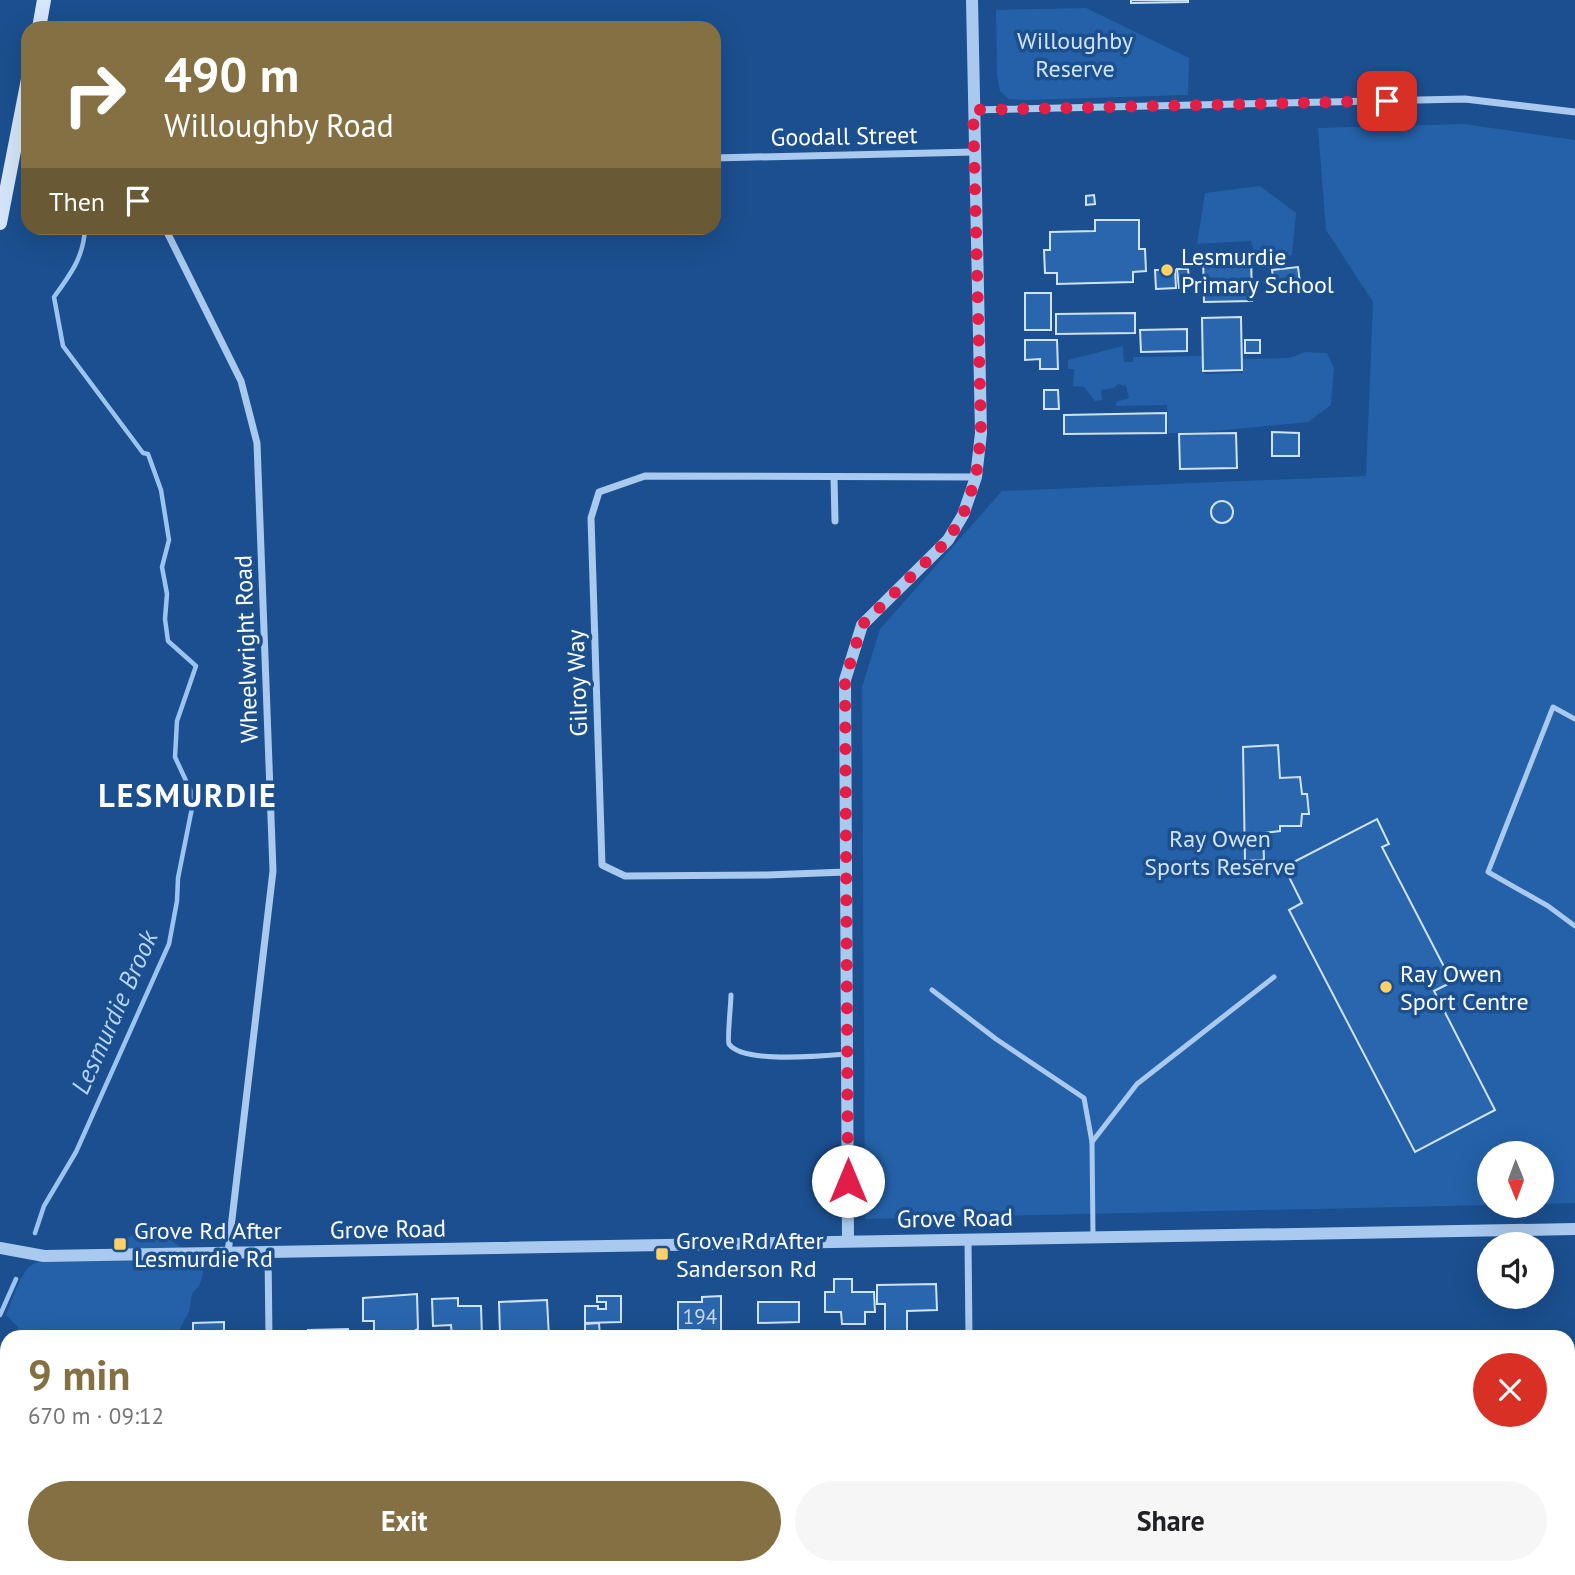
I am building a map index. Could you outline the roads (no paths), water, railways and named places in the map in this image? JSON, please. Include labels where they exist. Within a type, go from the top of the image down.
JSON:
[{"type":"main road","points":[[40,21],[44,0]]},
{"type":"main road","points":[[0,223],[21,115]]},
{"type":"street","points":[[848,1241],[845,680],[862,625],[948,540],[963,515],[976,477],[981,433],[972,0]]},
{"type":"street","points":[[973,110],[1465,99],[1575,112]]},
{"type":"street","name":"Goodall Street","points":[[721,158],[974,152]]},
{"type":"street","name":"Wheelwright Road","points":[[168,235],[241,381],[257,443],[273,871],[228,1253]]},
{"type":"street","name":"Gilroy Way","points":[[846,872],[625,876],[602,865],[591,531],[591,518],[599,492],[645,476],[976,477]]},
{"type":"street","points":[[834,477],[835,521]]},
{"type":"street","name":"Grove Road","points":[[0,1248],[44,1256],[1575,1229]]},
{"type":"street","points":[[968,1239],[969,1330]]},
{"type":"street","points":[[268,1252],[269,1330]]},
{"type":"lane","points":[[1575,719],[1553,707],[1488,872],[1548,906],[1575,926]]},
{"type":"lane","points":[[1092,1142],[1137,1084],[1274,977]]},
{"type":"lane","points":[[932,990],[996,1039],[1084,1098],[1092,1142],[1093,1236]]},
{"type":"lane","points":[[731,995],[732,1019],[727,1038],[729,1044],[743,1053],[806,1056],[847,1054]]},
{"type":"waterway","name":"Lesmurdie Brook","points":[[35,1233],[44,1206],[76,1152],[169,944],[177,901],[178,878],[194,798],[175,757],[177,721],[196,666],[168,641],[165,619],[167,594],[162,567],[169,540],[161,490],[148,454],[143,453],[63,346],[54,297],[79,256],[84,235]]},
{"type":"waterway","name":"Lesmurdie Brook","points":[[0,1315],[16,1279]]},
{"type":"place","name":"Lesmurdie Primary School","points":[[1167,270]]},
{"type":"place","name":"Ray Owen Sport Centre","points":[[1386,987]]},
{"type":"place","name":"Grove Rd After Lesmurdie Rd","points":[[120,1244]]},
{"type":"place","name":"Grove Rd After Sanderson Rd","points":[[662,1254]]},
{"type":"district","name":"LESMURDIE","points":[[188,795]]},
{"type":"park label","name":"Willoughby Reserve","points":[[1075,54]]},
{"type":"park label","name":"Ray Owen Sports Reserve","points":[[1220,852]]}]
